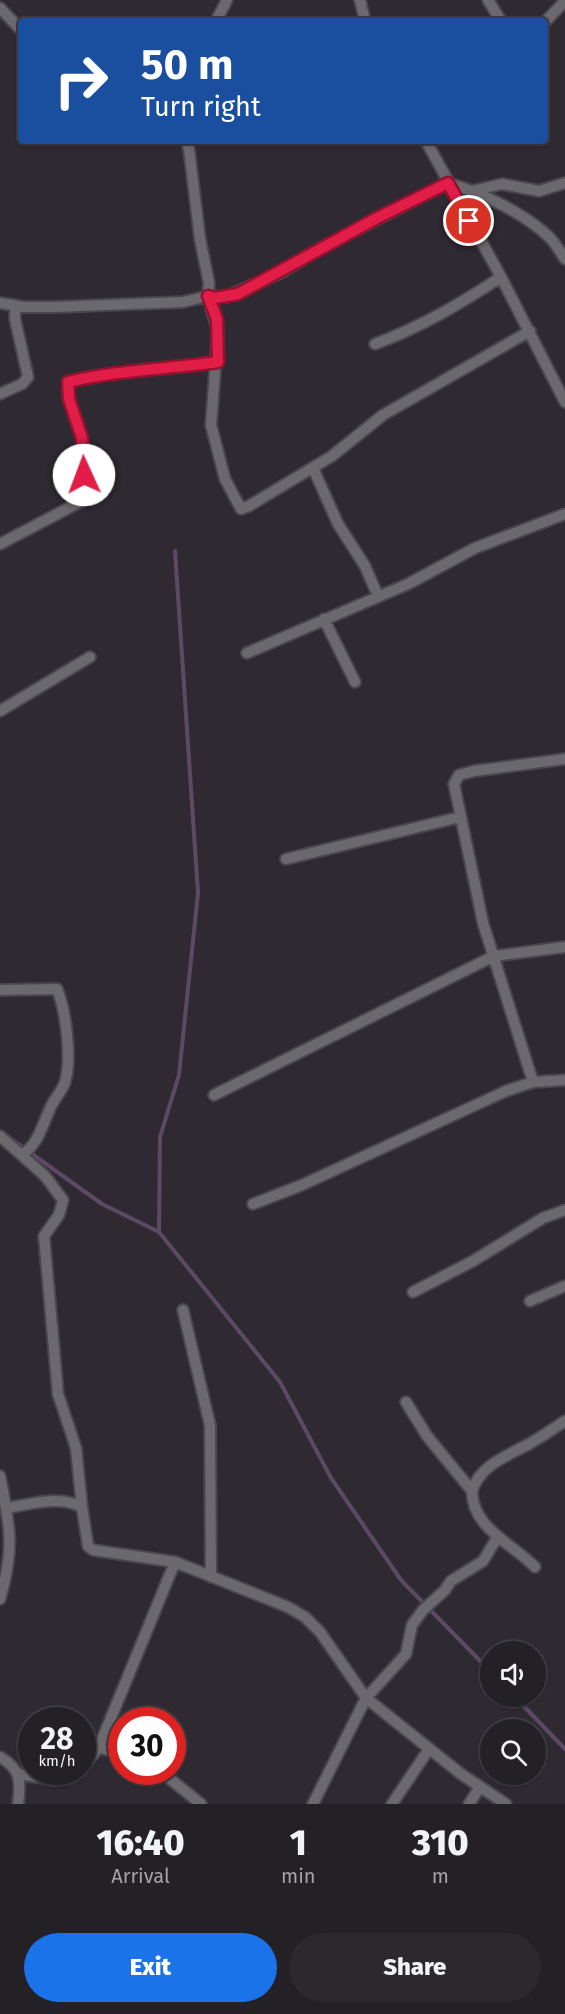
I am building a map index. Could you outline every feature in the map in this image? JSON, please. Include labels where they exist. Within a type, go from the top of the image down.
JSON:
[{"type":"street","points":[[218,18],[227,0]]},
{"type":"street","points":[[360,0],[364,18]]},
{"type":"street","points":[[488,0],[499,18]]},
{"type":"street","points":[[548,19],[564,5]]},
{"type":"street","points":[[0,8],[18,27]]},
{"type":"street","points":[[187,144],[200,239],[208,272],[208,296],[217,319],[218,362],[211,425],[225,479],[241,509],[313,468],[383,415],[530,331]]},
{"type":"street","points":[[428,144],[564,396]]},
{"type":"street","points":[[0,303],[15,306],[183,302],[208,296],[215,298],[238,294],[367,223],[448,183],[472,190],[549,237],[565,259]]},
{"type":"street","points":[[472,190],[502,184],[539,191],[565,183]]},
{"type":"street","points":[[375,344],[410,332],[442,316],[501,277]]},
{"type":"street","points":[[0,394],[22,384],[28,377],[15,319],[15,306]]},
{"type":"street","points":[[0,544],[82,501],[82,438],[69,399],[68,382],[115,372],[130,374],[218,362]]},
{"type":"street","points":[[313,468],[338,524],[365,566],[378,596]]},
{"type":"street","points":[[247,653],[430,574],[475,548],[565,514]]},
{"type":"street","points":[[324,619],[355,682]]},
{"type":"street","points":[[0,711],[90,657]]},
{"type":"street","points":[[532,1082],[483,923],[459,817],[454,784],[459,775],[474,771],[565,759]]},
{"type":"street","points":[[286,859],[459,817]]},
{"type":"street","points":[[214,1095],[494,956],[565,947]]},
{"type":"street","points":[[0,990],[57,989],[64,1005],[67,1035],[65,1083],[50,1106],[37,1139],[23,1154]]},
{"type":"street","points":[[253,1204],[302,1185],[506,1091],[532,1082],[565,1080]]},
{"type":"street","points":[[0,1136],[23,1154],[63,1200],[59,1215],[44,1236],[58,1394],[76,1448],[82,1507],[91,1548],[175,1562],[288,1607],[305,1617],[320,1632],[366,1698],[429,1749],[506,1804]]},
{"type":"street","points":[[413,1292],[473,1261],[543,1218],[565,1210]]},
{"type":"street","points":[[530,1301],[565,1286]]},
{"type":"street","points":[[183,1310],[210,1425],[211,1577]]},
{"type":"street","points":[[406,1402],[427,1436],[472,1491],[477,1511],[497,1538],[519,1551],[535,1567]]},
{"type":"street","points":[[472,1491],[481,1473],[507,1454],[565,1421]]},
{"type":"street","points":[[0,1476],[11,1539],[9,1570],[0,1599]]},
{"type":"street","points":[[7,1508],[58,1500],[71,1501],[82,1507]]},
{"type":"street","points":[[313,1804],[366,1698],[406,1654],[409,1631],[423,1610],[446,1590],[456,1576],[483,1561],[497,1538]]},
{"type":"street","points":[[96,1751],[175,1562]]},
{"type":"street","points":[[99,1747],[108,1750]]},
{"type":"street","points":[[392,1804],[429,1749]]},
{"type":"street","points":[[0,1757],[12,1764],[18,1773]]},
{"type":"street","points":[[18,1804],[19,1785]]},
{"type":"street","points":[[178,1785],[201,1804]]},
{"type":"street","points":[[470,1804],[480,1787]]},
{"type":"waterway","points":[[159,1232],[160,1137],[179,1075],[198,893],[175,551]]},
{"type":"waterway","points":[[0,1131],[102,1204],[159,1232],[280,1382],[331,1478],[401,1580],[480,1661]]},
{"type":"waterway","points":[[525,1707],[565,1749]]},
{"type":"route","points":[[84,475],[82,438],[69,399],[68,382],[115,372],[130,374],[218,362],[217,319],[208,296],[215,298],[238,294],[282,272],[317,250],[377,218],[448,183],[469,221]]}]
